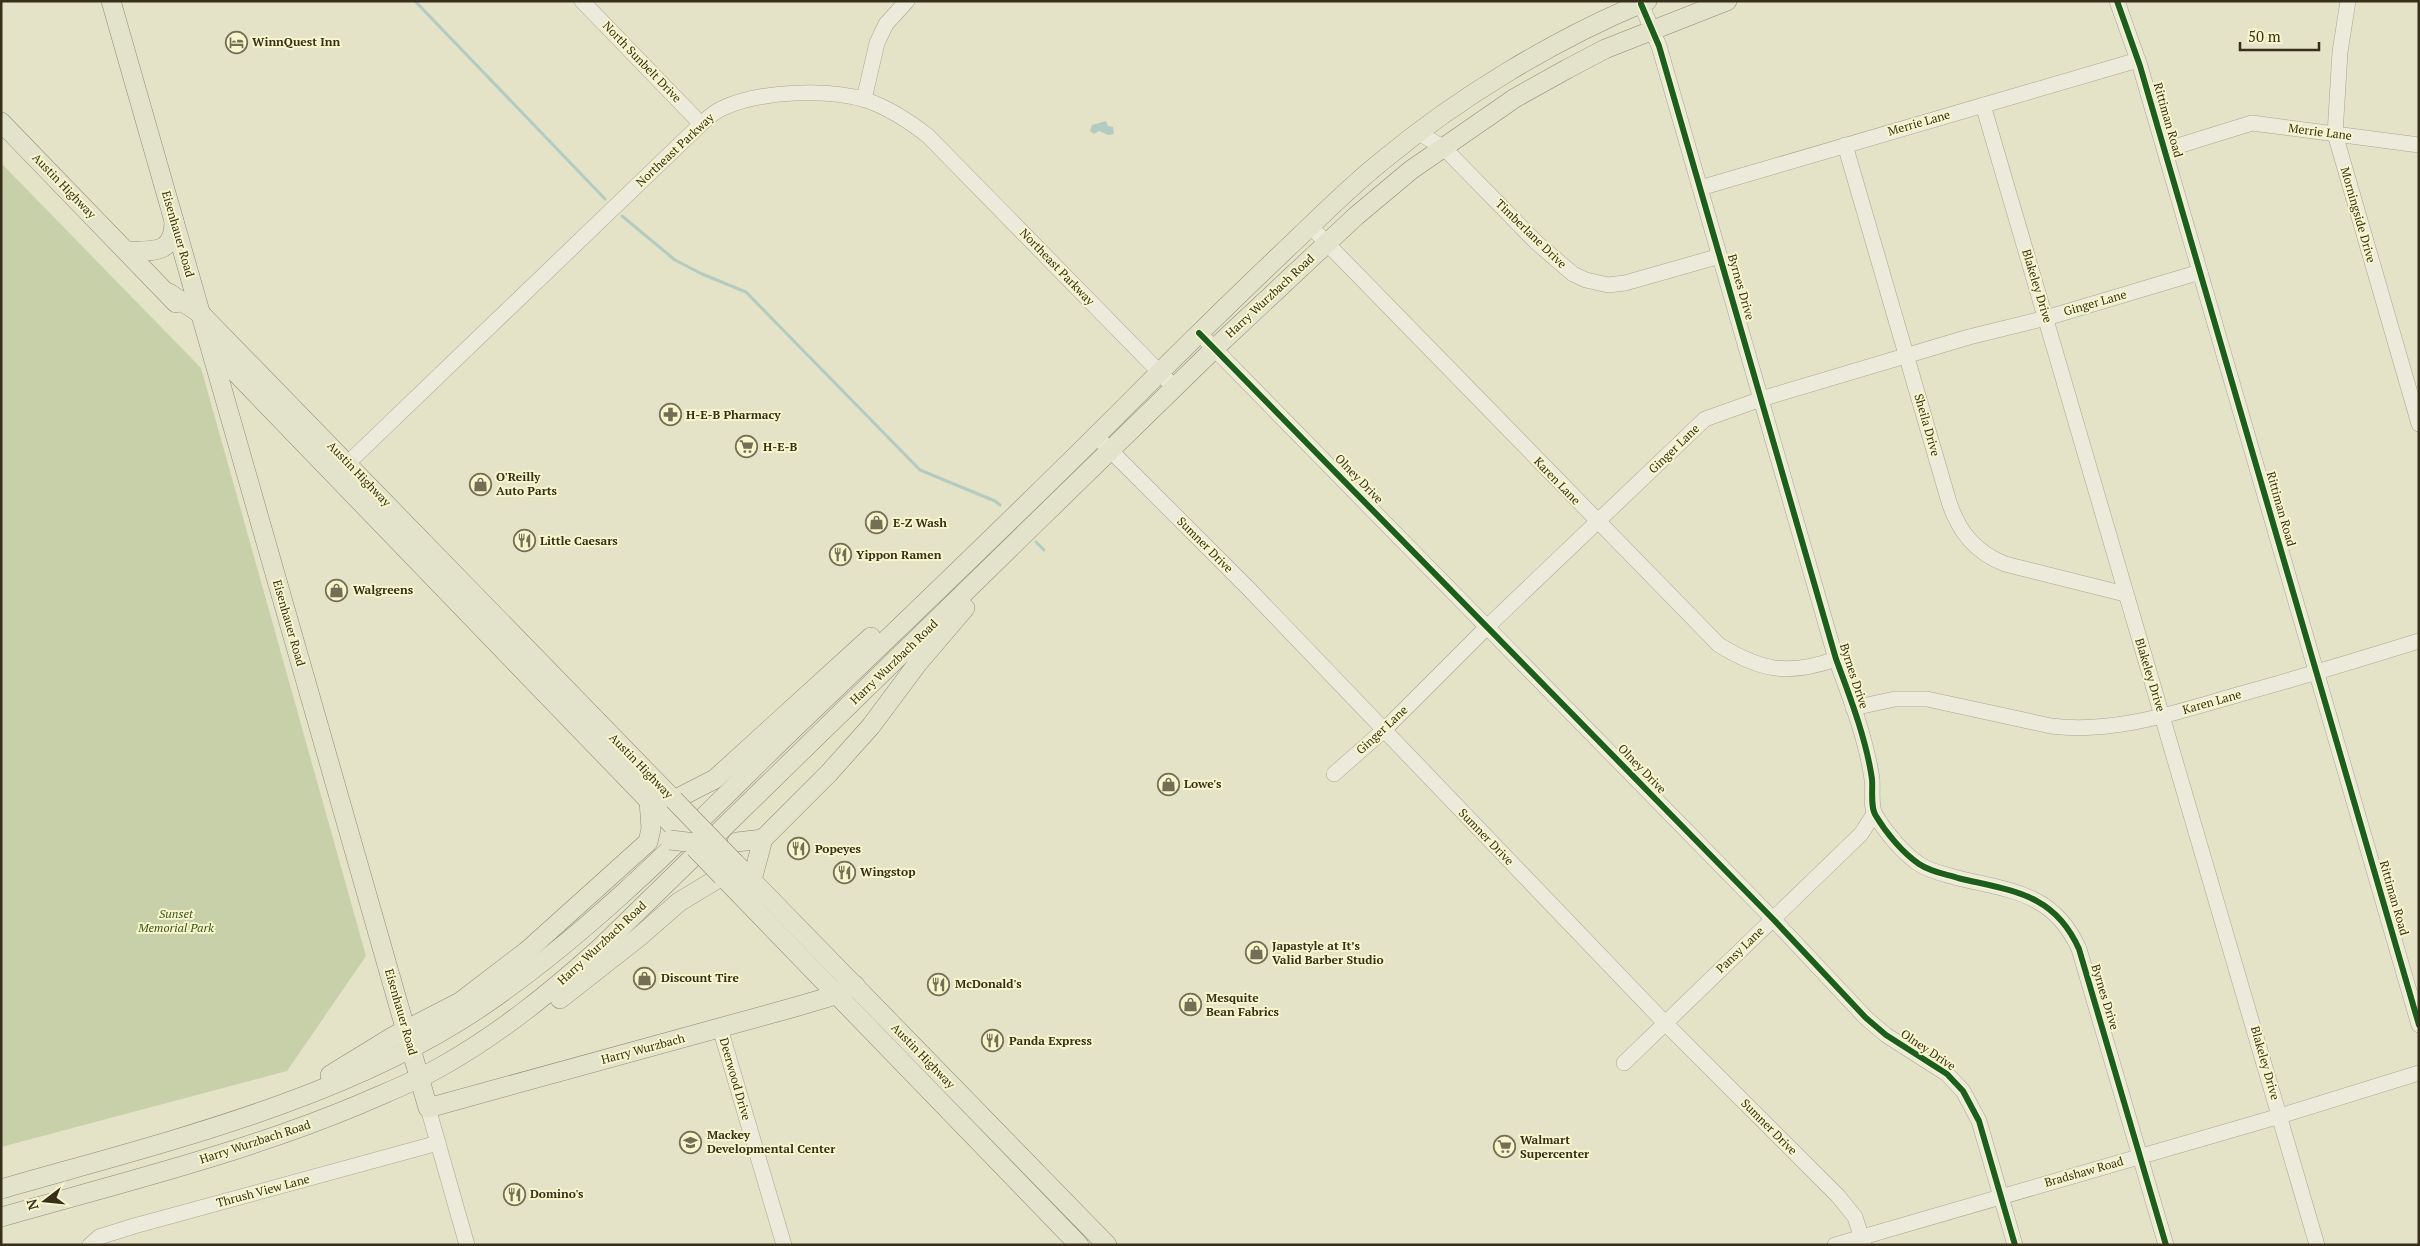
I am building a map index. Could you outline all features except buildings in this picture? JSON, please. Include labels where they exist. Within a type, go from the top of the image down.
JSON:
[{"type":"main road","name":"Eisenhauer Road","points":[[111,1],[428,1108]]},
{"type":"main road","name":"Harry Wurzbach Road","points":[[1,1217],[215,1156],[307,1126],[420,1078],[502,1029],[547,995],[601,947],[917,652],[996,562],[1174,387],[1328,242],[1411,170],[1515,98],[1606,49],[1727,1]]},
{"type":"main road","name":"Harry Wurzbach Road","points":[[1,1189],[229,1122],[306,1094],[408,1039],[466,1016],[510,987],[621,896],[1096,437],[1199,333],[1310,226],[1385,158],[1480,91],[1522,65],[1593,26],[1644,2]]},
{"type":"main road","name":"Austin Highway","points":[[1,122],[169,293],[210,346],[583,723]]},
{"type":"main road","points":[[128,251],[157,250],[167,246],[174,231],[174,220]]},
{"type":"main road","name":"Austin Highway","points":[[169,293],[201,314],[348,462],[583,723],[648,800],[704,846],[752,880],[1107,1245]]},
{"type":"main road","points":[[752,880],[764,839],[829,773],[865,733],[917,652],[929,614],[971,573],[969,560]]},
{"type":"main road","points":[[674,800],[714,779],[879,630],[923,604]]},
{"type":"main road","name":"Austin Highway","points":[[583,723],[585,716],[626,758],[638,762],[674,800],[704,846],[757,912],[1080,1245]]},
{"type":"main road","points":[[502,1029],[538,1016],[639,937],[679,902],[704,846],[703,811],[714,779]]},
{"type":"main road","points":[[408,1039],[460,1002],[565,918],[648,842],[651,828],[648,800]]},
{"type":"main road","points":[[648,842],[670,840],[704,846],[764,839]]},
{"type":"main road","points":[[679,902],[704,846]]},
{"type":"main road","name":"Harry Wurzbach","points":[[428,1108],[836,995],[855,985]]},
{"type":"street","name":"North Sunbelt Drive","points":[[582,1],[701,124]]},
{"type":"street","points":[[864,100],[877,43],[886,24],[907,1]]},
{"type":"street","name":"Rittiman Road","points":[[2117,1],[2138,60],[2318,672],[2419,1025]]},
{"type":"street","name":"Morningside Drive","points":[[2348,1],[2340,52],[2335,134],[2419,424]]},
{"type":"street","name":"Byrnes Drive","points":[[1644,2],[1720,256],[1836,658],[1871,770],[1874,814],[1906,853],[1920,864],[1936,872],[2032,897],[2048,906],[2061,918],[2072,933],[2079,949],[2166,1245]]},
{"type":"street","name":"Merrie Lane","points":[[1700,188],[2138,60]]},
{"type":"street","name":"Northeast Parkway","points":[[348,462],[701,124],[722,108],[760,98],[800,93],[864,100],[896,114],[928,136],[1174,387]]},
{"type":"street","name":"Blakeley Drive","points":[[1983,105],[2317,1245]]},
{"type":"street","name":"Merrie Lane","points":[[2164,150],[2252,123],[2419,145]]},
{"type":"street","name":"Timberlane Drive","points":[[1419,133],[1444,148],[1537,243],[1573,274],[1586,280],[1608,285],[1625,282],[1720,256]]},
{"type":"street","name":"Sheila Drive","points":[[1845,145],[1955,519],[1966,536],[1988,556],[2005,564],[2125,594]]},
{"type":"street","name":"Karen Lane","points":[[1310,226],[1328,242],[1710,638],[1737,656],[1767,668],[1803,669],[1836,658]]},
{"type":"street","name":"Ginger Lane","points":[[1334,774],[1384,730],[1487,627],[1706,419],[1761,399],[1969,337],[2046,318],[2200,272]]},
{"type":"street","name":"Olney Drive","points":[[1199,333],[1773,919],[1866,1018],[1886,1035],[1947,1074],[1963,1091],[1979,1120],[2015,1245]]},
{"type":"street","name":"Sumner Drive","points":[[1096,437],[1248,588],[1665,1023],[1838,1196],[1856,1217],[1863,1241]]},
{"type":"street","name":"Karen Lane","points":[[1853,708],[1888,700],[1927,699],[2068,728],[2109,727],[2163,716],[2419,641]]},
{"type":"street","name":"Pansy Lane","points":[[1624,1063],[1861,834],[1874,814]]},
{"type":"street","name":"Deerwood Drive","points":[[720,1028],[784,1245]]},
{"type":"street","name":"Bradshaw Road","points":[[1835,1245],[1863,1241],[2001,1196],[2280,1116],[2419,1073]]},
{"type":"street","name":"Eisenhauer Road","points":[[428,1108],[467,1245]]},
{"type":"street","name":"Thrush View Lane","points":[[91,1245],[99,1237],[134,1226],[438,1143]]},
{"type":"green space","name":"Sunset Memorial Park","points":[[1,163],[201,368],[366,956],[287,1071],[1,1147]]},
{"type":"shaded area","points":[[1106,121],[1108,126],[1113,127],[1114,134],[1108,135],[1099,131],[1094,134],[1090,131],[1092,125]]},
{"type":"waterway","points":[[415,1],[605,199]]},
{"type":"waterway","points":[[622,216],[675,260],[702,274],[746,292],[920,470],[995,501],[1000,505]]},
{"type":"waterway","points":[[1036,542],[1044,550]]},
{"type":"cycle path","points":[[2117,1],[2140,66],[2419,1025]]},
{"type":"cycle path","points":[[1641,4],[1659,46],[1836,659],[1862,733],[1872,779],[1874,813],[1895,842],[1919,864],[1928,869],[2013,891],[2029,897],[2044,905],[2069,930],[2079,949],[2166,1245]]},
{"type":"cycle path","points":[[1199,333],[1773,919],[1866,1018],[1886,1035],[1947,1074],[1963,1091],[1979,1121],[2015,1245]]},
{"type":"place","name":"WinnQuest Inn","points":[[236,42]]},
{"type":"place","name":"H-E-B Pharmacy","points":[[670,415]]},
{"type":"place","name":"H-E-B","points":[[747,447]]},
{"type":"place","name":"O'Reilly Auto Parts","points":[[480,484]]},
{"type":"place","name":"E-Z Wash","points":[[877,523]]},
{"type":"place","name":"Little Caesars","points":[[524,541]]},
{"type":"place","name":"Yippon Ramen","points":[[840,555]]},
{"type":"place","name":"Walgreens","points":[[337,590]]},
{"type":"place","name":"Lowe's","points":[[1168,784]]},
{"type":"place","name":"Popeyes","points":[[799,849]]},
{"type":"place","name":"Wingstop","points":[[844,872]]},
{"type":"place","name":"Japastyle at It’s Valid Barber Studio","points":[[1256,953]]},
{"type":"place","name":"Discount Tire","points":[[645,978]]},
{"type":"place","name":"McDonald's","points":[[939,984]]},
{"type":"place","name":"Mesquite Bean Fabrics","points":[[1190,1005]]},
{"type":"place","name":"Panda Express","points":[[993,1041]]},
{"type":"place","name":"Mackey Developmental Center","points":[[691,1142]]},
{"type":"place","name":"Walmart Supercenter","points":[[1504,1147]]},
{"type":"place","name":"Domino's","points":[[514,1194]]}]
